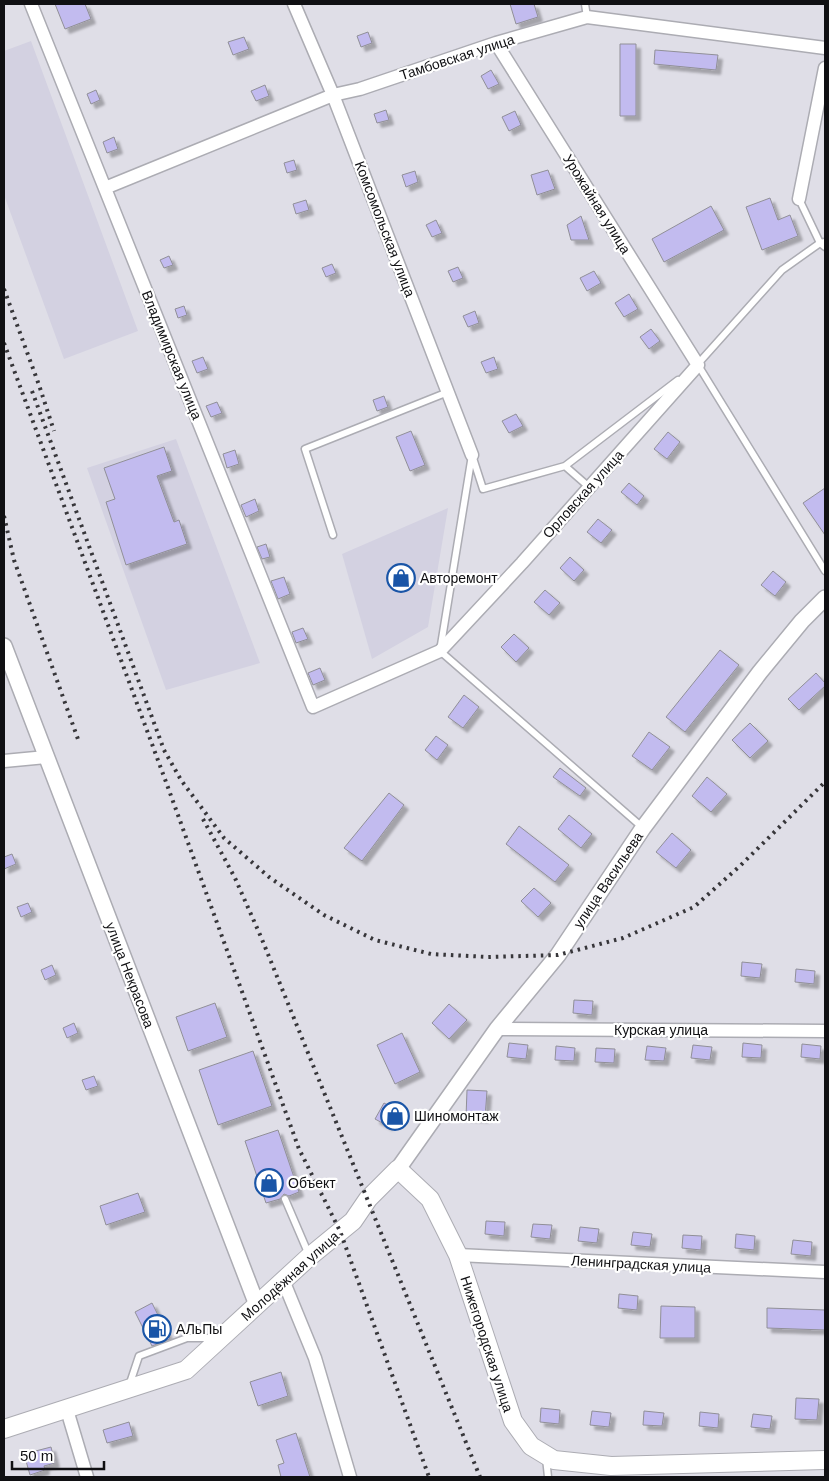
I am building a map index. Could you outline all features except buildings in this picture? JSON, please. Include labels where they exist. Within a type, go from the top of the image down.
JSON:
[{"type":"main road","name":"Молодёжная улица","points":[[4,1429],[186,1370],[309,1256],[353,1221],[368,1199],[398,1169]]},
{"type":"main road","name":"Нижегородская улица","points":[[398,1169],[430,1199],[458,1255],[513,1421],[531,1446],[554,1460],[612,1472],[825,1460]]},
{"type":"street","name":"Владимирская улица","points":[[32,4],[312,707]]},
{"type":"street","name":"Комсомольская улица","points":[[294,4],[333,95],[472,455]]},
{"type":"street","name":"Тамбовская улица","points":[[105,188],[333,95],[360,89],[496,43],[587,17],[825,48]]},
{"type":"street","name":"Урожайная улица","points":[[496,43],[698,365]]},
{"type":"street","points":[[799,199],[825,68]]},
{"type":"street","name":"Орловская улица","points":[[312,707],[440,651],[698,365]]},
{"type":"street","name":"улица Васильева","points":[[398,1169],[497,1029],[558,955],[643,828],[760,672],[802,621],[825,598]]},
{"type":"street","name":"улица Некрасова","points":[[4,646],[257,1304]]},
{"type":"street","points":[[4,761],[46,757]]},
{"type":"street","name":"Курская улица","points":[[497,1029],[825,1031]]},
{"type":"street","name":"Ленинградская улица","points":[[458,1255],[825,1272]]},
{"type":"street","points":[[283,1280],[315,1358],[350,1477]]},
{"type":"street","points":[[67,1410],[87,1477]]},
{"type":"lane","points":[[585,4],[587,17]]},
{"type":"lane","points":[[799,199],[824,244]]},
{"type":"lane","name":"Орловская улица","points":[[698,365],[782,270],[824,244]]},
{"type":"lane","points":[[472,455],[483,489],[564,466],[698,365],[825,571]]},
{"type":"lane","points":[[333,535],[304,449],[448,392]]},
{"type":"lane","points":[[472,455],[440,651],[643,828]]},
{"type":"lane","points":[[564,466],[589,487]]},
{"type":"lane","points":[[285,1199],[309,1256]]},
{"type":"lane","points":[[128,1390],[139,1356],[187,1338],[221,1338]]},
{"type":"lane","points":[[545,1454],[548,1477]]},
{"type":"shaded area","points":[[31,41],[138,331],[64,359],[4,195],[4,51]]},
{"type":"shaded area","points":[[176,439],[260,663],[166,690],[87,468]]},
{"type":"shaded area","points":[[448,508],[428,627],[372,659],[342,554]]},
{"type":"railway","points":[[4,289],[54,431]]},
{"type":"railway","points":[[4,343],[299,1149],[340,1231],[429,1477]]},
{"type":"railway","points":[[32,391],[164,750],[181,780],[224,838],[269,877],[324,915],[375,940],[431,954],[488,957],[558,955],[623,938],[694,907],[741,865],[825,782]]},
{"type":"railway","points":[[4,516],[14,560],[79,742]]},
{"type":"railway","points":[[203,819],[235,878],[261,937],[480,1477]]},
{"type":"place","name":"Авторемонт","points":[[401,578]]},
{"type":"place","name":"Шиномонтаж","points":[[395,1116]]},
{"type":"place","name":"Объект","points":[[269,1183]]},
{"type":"place","name":"АЛьПы","points":[[157,1329]]}]
